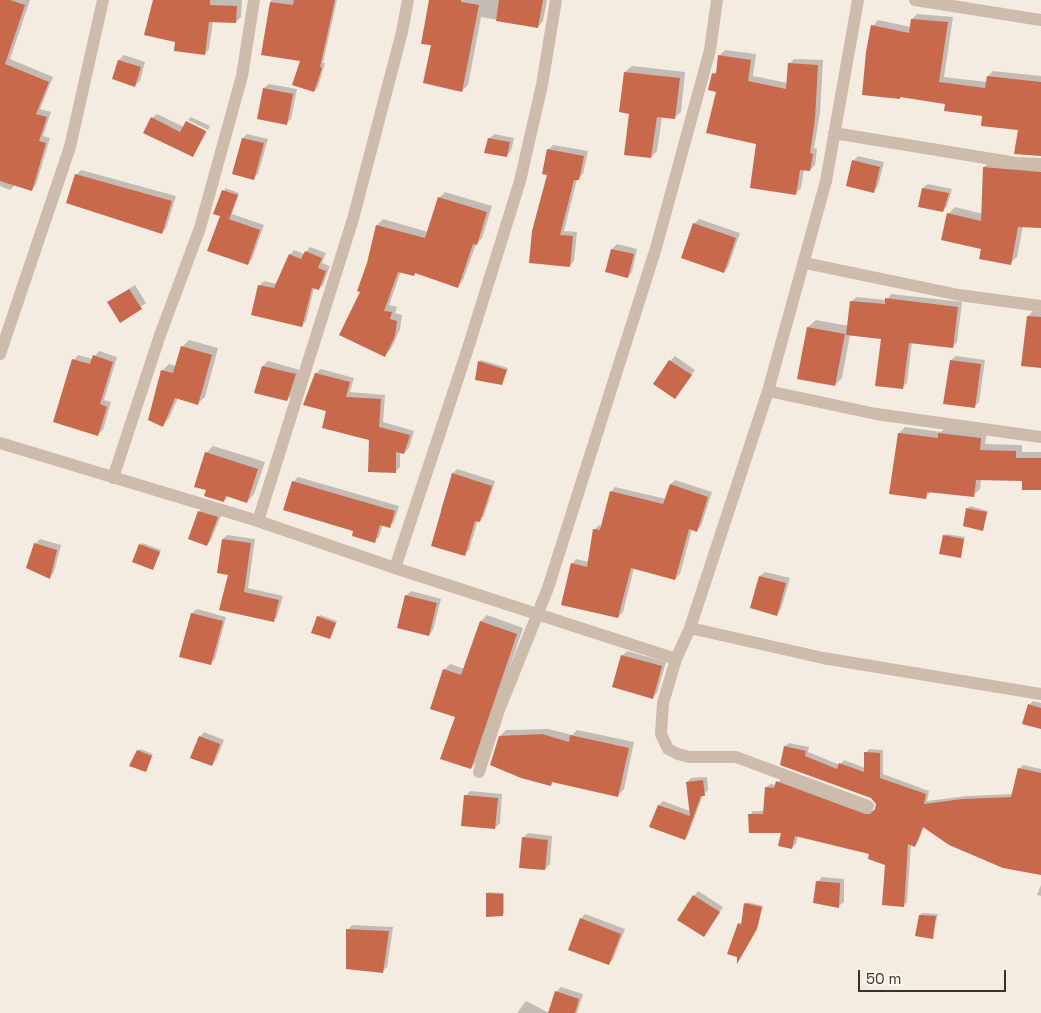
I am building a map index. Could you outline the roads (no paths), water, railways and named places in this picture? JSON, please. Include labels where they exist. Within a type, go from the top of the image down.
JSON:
[{"type":"street","points":[[0,354],[70,147],[103,0]]},
{"type":"street","points":[[113,478],[160,335],[200,228],[242,76],[254,0]]},
{"type":"street","points":[[258,520],[354,219],[398,51],[408,0]]},
{"type":"street","points":[[395,568],[468,348],[520,181],[542,85],[556,0]]},
{"type":"street","points":[[479,772],[499,710],[539,614],[656,248],[710,50],[717,0]]},
{"type":"street","points":[[858,0],[826,181],[805,263],[768,391],[690,628],[676,659],[663,703],[661,734],[668,749],[689,757],[736,757],[868,806]]},
{"type":"street","points":[[915,0],[1041,20]]},
{"type":"street","points":[[834,133],[1016,163],[1041,164]]},
{"type":"street","points":[[805,263],[959,295],[1041,306]]},
{"type":"street","points":[[768,391],[876,414],[1041,437]]},
{"type":"street","points":[[0,443],[258,520],[395,568],[676,659]]},
{"type":"street","points":[[690,628],[823,658],[1041,694]]}]
